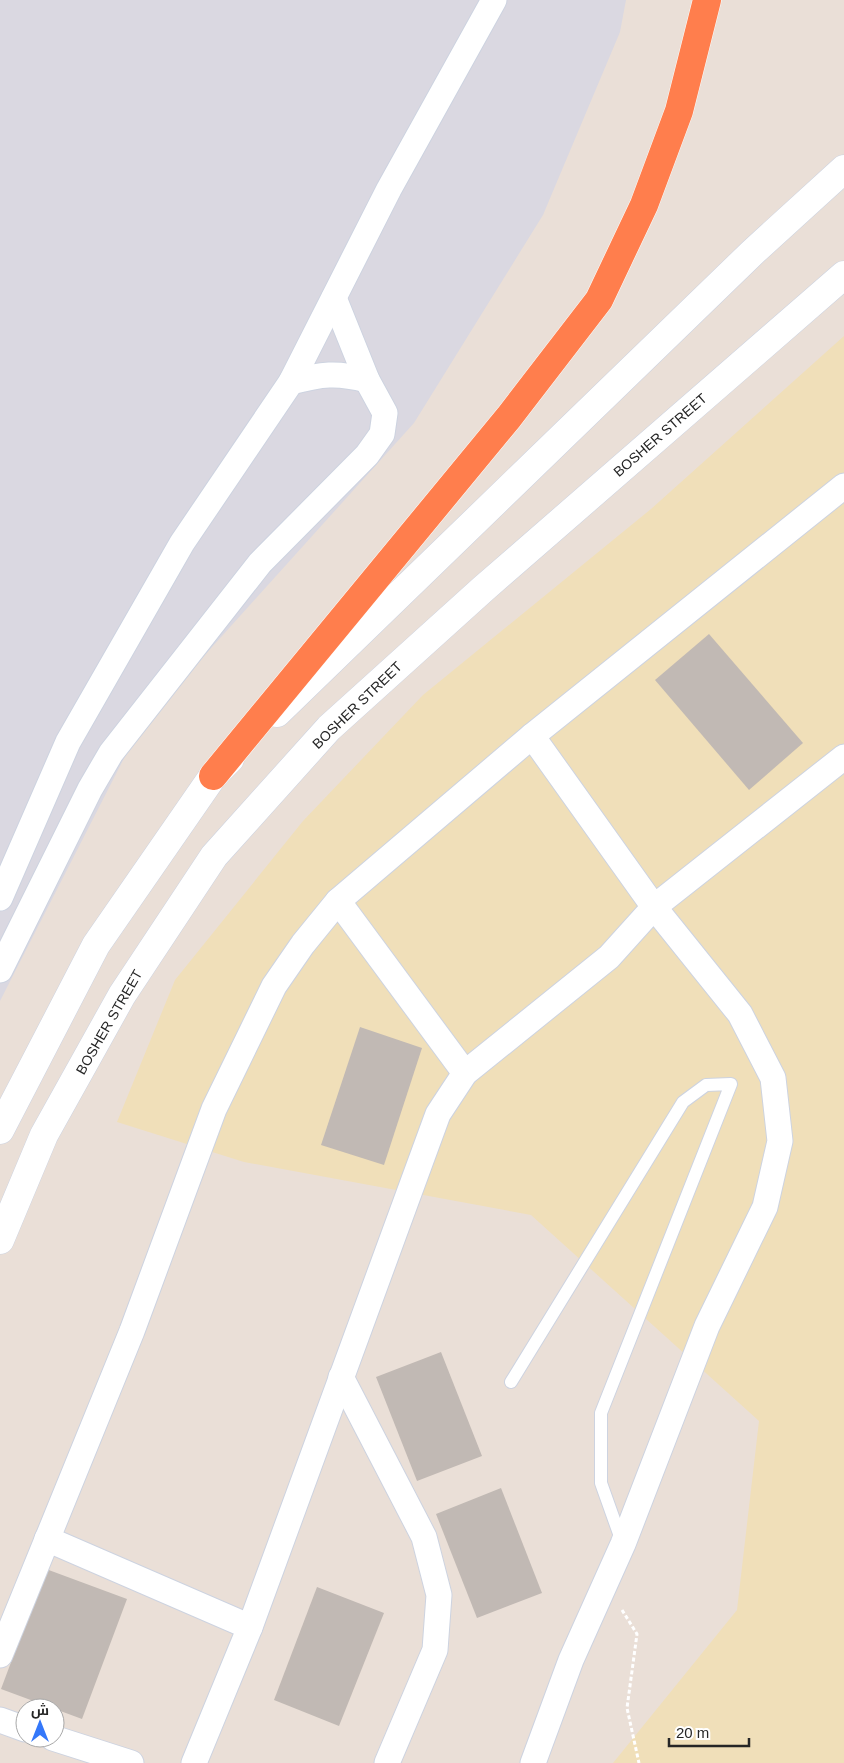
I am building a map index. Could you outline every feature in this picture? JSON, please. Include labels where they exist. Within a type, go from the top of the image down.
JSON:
[{"type":"highway","points":[[213,776],[510,417],[599,300],[644,205],[679,111],[707,0]]},
{"type":"main road","points":[[0,1130],[96,945],[213,776],[753,252],[844,169]]},
{"type":"main road","name":"BOSHER STREET","points":[[0,1240],[44,1136],[122,995],[214,856],[330,728],[483,588],[844,275]]},
{"type":"street","points":[[0,898],[68,742],[182,543],[291,382],[389,189],[494,0]]},
{"type":"street","points":[[0,970],[90,789],[111,753],[260,563],[366,455],[382,434],[385,413],[367,380],[334,298]]},
{"type":"street","points":[[291,382],[322,373],[347,374],[367,380]]},
{"type":"street","points":[[0,1655],[132,1331],[214,1109],[274,986],[303,944],[338,901],[532,736],[844,486]]},
{"type":"street","points":[[532,736],[654,907],[740,1014],[773,1078],[780,1141],[765,1207],[707,1326],[623,1544],[570,1660],[533,1763]]},
{"type":"street","points":[[194,1763],[250,1627],[438,1114],[465,1073],[609,957],[654,907],[844,757]]},
{"type":"street","points":[[338,901],[465,1073]]},
{"type":"street","points":[[341,1377],[424,1537],[439,1594],[435,1650],[387,1763]]},
{"type":"street","points":[[47,1539],[250,1627]]},
{"type":"street","points":[[0,1720],[15,1725]]},
{"type":"street","points":[[189,1763],[204,1737]]},
{"type":"street","points":[[65,1742],[131,1763]]},
{"type":"lane","points":[[511,1382],[682,1102],[706,1085],[731,1084],[601,1413],[601,1483],[623,1544]]},
{"type":"path","points":[[606,1582],[636,1634],[627,1708],[639,1763]]},
{"type":"shaded area","points":[[0,0],[626,0],[620,32],[543,215],[414,423],[140,727],[0,1001]]},
{"type":"sand","points":[[844,336],[844,1763],[613,1763],[737,1610],[759,1421],[531,1215],[244,1162],[117,1122],[175,980],[303,821],[423,695],[651,509]]},
{"type":"building","points":[[709,634],[803,743],[749,790],[655,680]]},
{"type":"building","points":[[360,1027],[422,1048],[384,1165],[321,1145]]},
{"type":"building","points":[[441,1352],[482,1456],[417,1481],[376,1377]]},
{"type":"building","points":[[501,1488],[542,1593],[477,1618],[436,1514]]},
{"type":"building","points":[[46,1569],[127,1599],[82,1719],[65,1713],[65,1698],[25,1698],[1,1689]]},
{"type":"building","points":[[317,1587],[384,1613],[339,1726],[274,1700]]}]
